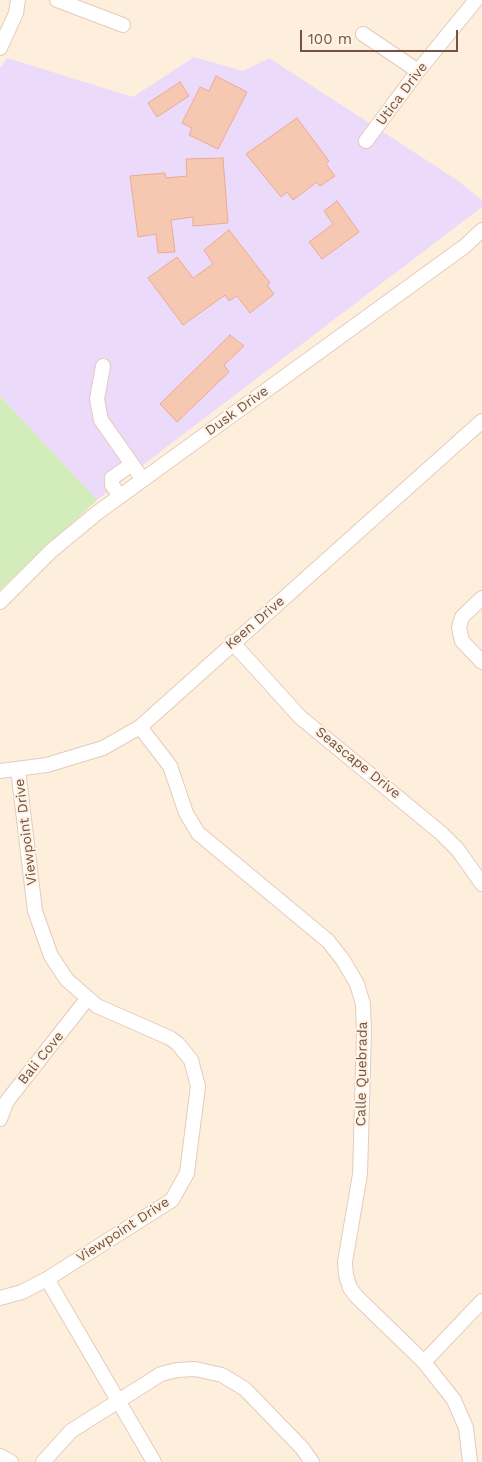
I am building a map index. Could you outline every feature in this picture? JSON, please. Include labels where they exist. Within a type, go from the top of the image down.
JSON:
[{"type":"street","points":[[0,48],[16,13],[18,0]]},
{"type":"street","points":[[57,0],[122,25]]},
{"type":"street","name":"Utica Drive","points":[[366,141],[418,71],[476,0]]},
{"type":"street","points":[[363,34],[418,71]]},
{"type":"street","name":"Dusk Drive","points":[[0,602],[51,550],[120,496],[465,246],[482,230]]},
{"type":"street","points":[[103,366],[97,399],[101,420],[143,480]]},
{"type":"street","name":"Keen Drive","points":[[0,771],[47,765],[103,748],[140,727],[232,642],[443,458],[482,421]]},
{"type":"street","points":[[120,496],[112,485],[112,478],[132,464]]},
{"type":"street","points":[[482,598],[462,617],[459,627],[462,641],[482,662]]},
{"type":"street","name":"Seascape Drive","points":[[232,642],[300,717],[441,833],[458,850],[482,884]]},
{"type":"street","name":"Calle Quebrada","points":[[140,727],[170,766],[186,813],[198,833],[328,941],[344,960],[357,984],[362,1004],[364,1032],[360,1178],[345,1262],[346,1275],[350,1288],[356,1296],[424,1362],[454,1400],[466,1428],[470,1462]]},
{"type":"street","name":"Viewpoint Drive","points":[[0,1298],[22,1292],[47,1279],[172,1200],[178,1192],[188,1167],[198,1086],[191,1060],[182,1048],[170,1038],[112,1014],[87,999],[58,968],[45,943],[35,911],[18,769]]},
{"type":"street","name":"Bali Cove","points":[[0,1120],[7,1101],[87,999]]},
{"type":"street","points":[[47,1279],[154,1462]]},
{"type":"street","points":[[424,1362],[482,1301]]},
{"type":"street","points":[[43,1462],[71,1431],[118,1401],[169,1372],[195,1369],[214,1372],[245,1389],[302,1448],[312,1462]]},
{"type":"street","points":[[0,1456],[11,1462]]},
{"type":"shaded area","points":[[194,57],[243,71],[269,58],[457,180],[482,200],[482,207],[97,500],[0,396],[0,68],[7,58],[133,97]]},
{"type":"green space","points":[[0,396],[97,500],[0,590]]},
{"type":"building","points":[[216,76],[247,92],[218,149],[189,135],[192,128],[182,123],[200,87],[209,91]]},
{"type":"building","points":[[180,82],[189,96],[157,117],[148,103]]},
{"type":"building","points":[[297,118],[329,161],[326,164],[335,176],[320,186],[317,182],[293,200],[287,192],[281,197],[246,154]]},
{"type":"building","points":[[223,158],[228,223],[193,226],[193,217],[171,220],[175,252],[158,253],[156,234],[138,237],[130,176],[165,173],[166,178],[187,176],[186,159]]},
{"type":"building","points":[[337,201],[359,232],[322,259],[309,242],[333,224],[324,211]]},
{"type":"building","points":[[229,230],[270,283],[267,285],[274,294],[250,313],[237,296],[229,301],[225,295],[183,325],[148,278],[177,257],[193,278],[213,264],[204,250]]},
{"type":"building","points":[[230,335],[244,346],[224,365],[229,372],[177,422],[160,404]]}]
